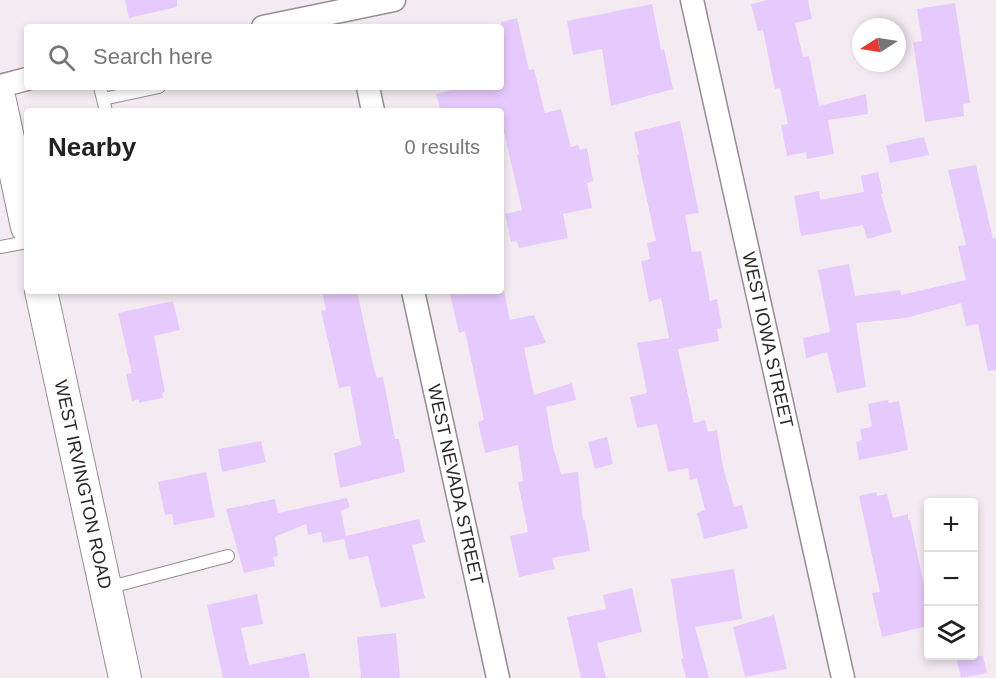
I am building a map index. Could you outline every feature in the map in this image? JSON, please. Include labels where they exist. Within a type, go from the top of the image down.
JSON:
[{"type":"main road","points":[[0,101],[14,147],[24,202]]},
{"type":"main road","name":"WEST IRVINGTON ROAD","points":[[42,294],[125,678]]},
{"type":"street","points":[[281,24],[351,12],[394,0]]},
{"type":"street","name":"WEST IOWA STREET","points":[[692,0],[843,678]]},
{"type":"street","points":[[0,86],[24,80]]},
{"type":"street","points":[[369,90],[372,108]]},
{"type":"street","name":"WEST NEVADA STREET","points":[[414,294],[498,678]]},
{"type":"lane","points":[[103,99],[145,90]]},
{"type":"lane","points":[[0,247],[24,243]]},
{"type":"lane","points":[[106,588],[228,556]]},
{"type":"building","points":[[125,0],[177,0],[177,7],[129,18]]},
{"type":"building","points":[[768,0],[808,0],[812,19],[795,23],[803,57],[809,56],[819,106],[866,94],[868,114],[828,120],[834,154],[807,159],[806,152],[787,156],[781,125],[788,124],[780,88],[775,89],[763,30],[758,31],[751,4]]},
{"type":"building","points":[[955,3],[970,103],[963,104],[964,116],[925,122],[913,42],[922,41],[917,9]]},
{"type":"building","points":[[652,4],[661,50],[664,49],[673,89],[611,106],[602,49],[573,55],[567,21]]},
{"type":"building","points":[[517,18],[529,70],[534,69],[545,113],[561,109],[571,147],[578,145],[580,150],[587,148],[593,181],[587,183],[592,208],[563,214],[568,238],[519,248],[517,241],[511,242],[505,214],[522,210],[504,132],[504,108],[440,108],[436,94],[453,90],[504,90],[504,24],[501,22]]},
{"type":"building","points":[[680,121],[699,213],[685,215],[692,252],[701,251],[710,301],[717,299],[722,328],[717,329],[719,341],[678,349],[694,423],[705,420],[708,432],[717,430],[722,462],[734,507],[742,505],[748,528],[704,539],[697,513],[705,510],[697,478],[690,480],[688,468],[668,472],[657,424],[637,428],[630,397],[647,393],[637,343],[669,338],[661,298],[649,302],[641,261],[650,259],[647,243],[656,241],[634,132]]},
{"type":"building","points":[[924,137],[929,155],[890,163],[886,145]]},
{"type":"building","points":[[976,165],[993,239],[996,238],[996,370],[988,371],[978,324],[966,326],[961,303],[906,318],[856,323],[866,387],[837,393],[827,352],[806,358],[803,338],[830,332],[818,270],[849,264],[855,296],[900,290],[901,295],[966,280],[958,246],[966,245],[948,170]]},
{"type":"building","points":[[878,172],[883,194],[881,194],[892,232],[867,239],[863,225],[801,236],[794,196],[819,191],[820,200],[864,192],[861,176]]},
{"type":"building","points":[[504,291],[510,320],[534,315],[546,343],[524,348],[534,395],[572,383],[576,400],[546,407],[553,447],[561,474],[578,472],[583,520],[585,520],[590,551],[552,558],[555,569],[519,577],[510,536],[528,532],[518,482],[523,481],[518,445],[485,453],[478,422],[484,420],[465,331],[459,333],[450,294],[504,294]]},
{"type":"building","points":[[323,294],[358,294],[373,365],[377,378],[383,377],[395,439],[399,439],[405,472],[340,488],[334,453],[361,445],[350,386],[339,388],[321,311],[326,310]]},
{"type":"building","points":[[173,301],[180,330],[154,336],[165,392],[162,393],[163,398],[139,403],[139,399],[132,401],[126,374],[132,373],[118,313]]},
{"type":"building","points":[[888,400],[889,403],[899,401],[908,450],[859,460],[856,442],[862,440],[860,429],[872,427],[868,404]]},
{"type":"building","points":[[607,437],[613,464],[595,469],[588,442]]},
{"type":"building","points":[[261,441],[266,462],[222,472],[218,449]]},
{"type":"building","points":[[206,472],[215,517],[174,525],[172,514],[165,515],[158,482]]},
{"type":"building","points":[[876,492],[877,496],[887,494],[893,518],[908,514],[924,585],[924,627],[882,637],[872,593],[880,592],[859,496]]},
{"type":"building","points":[[347,498],[350,507],[341,511],[346,536],[419,519],[425,542],[412,545],[425,598],[381,608],[368,556],[349,560],[344,539],[323,543],[321,532],[308,535],[306,524],[275,537],[278,556],[273,557],[275,566],[244,573],[226,509],[275,499],[278,513]]},
{"type":"building","points":[[734,569],[742,619],[695,627],[709,678],[686,678],[681,659],[683,659],[671,579]]},
{"type":"building","points":[[632,588],[642,632],[597,643],[606,678],[581,678],[567,617],[606,609],[603,595]]},
{"type":"building","points":[[257,594],[263,624],[241,628],[249,665],[305,653],[310,678],[223,678],[207,605]]},
{"type":"building","points":[[774,615],[787,669],[745,677],[733,627]]},
{"type":"building","points":[[396,633],[400,678],[361,678],[357,637]]},
{"type":"building","points":[[978,656],[983,656],[987,673],[961,678],[957,660],[978,660]]}]
